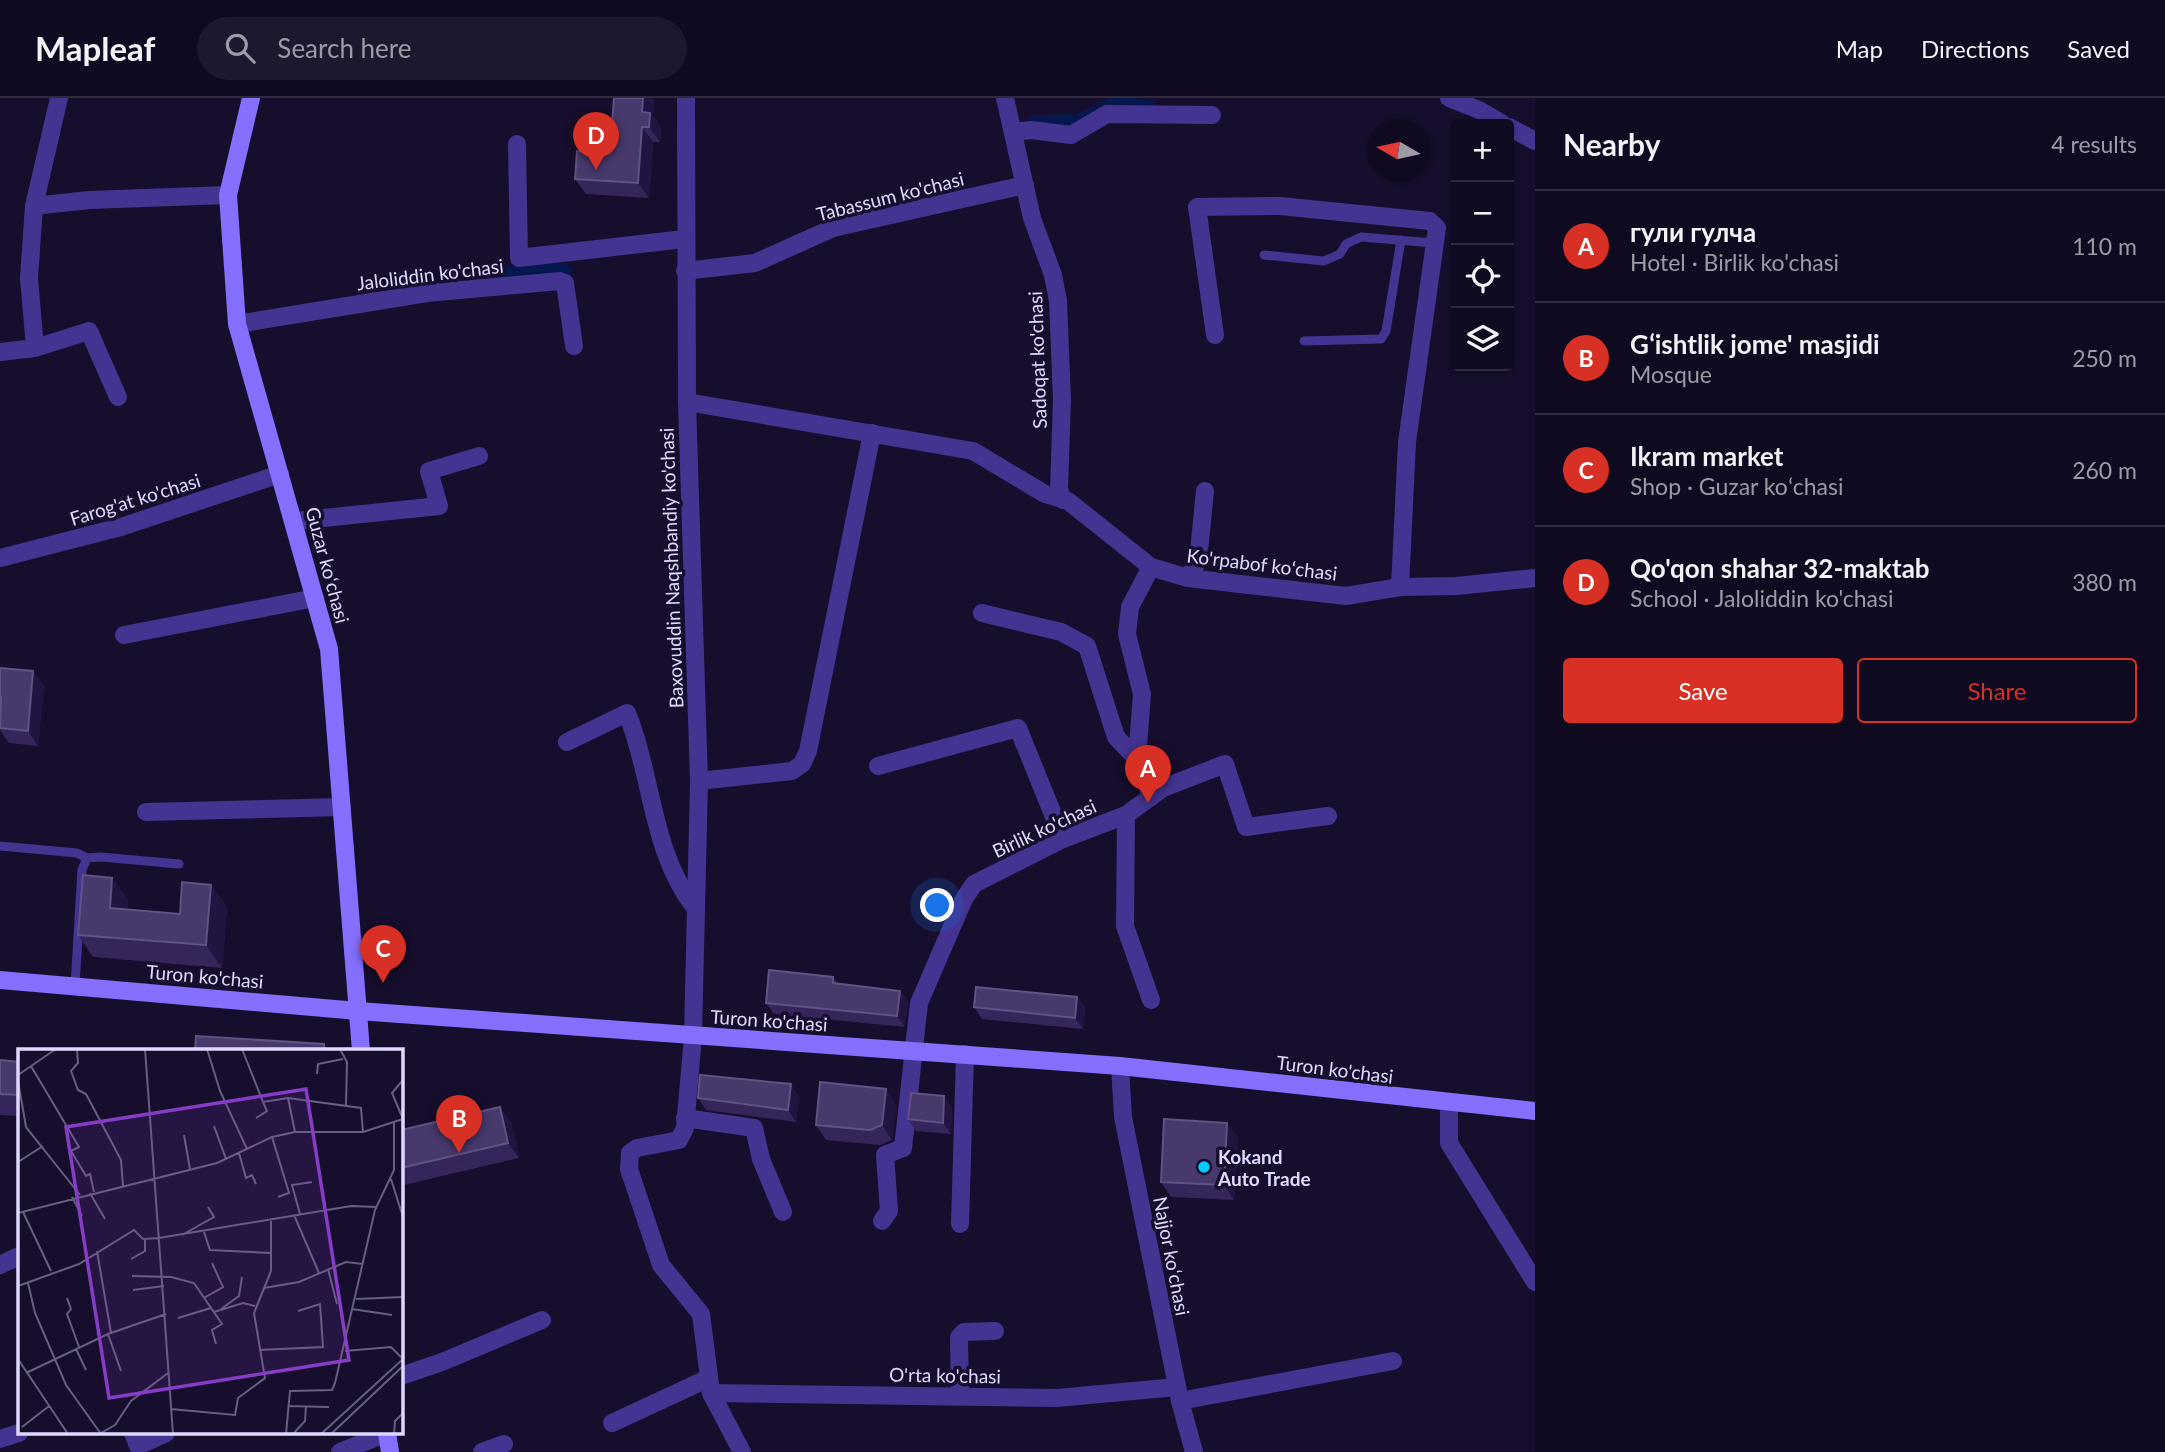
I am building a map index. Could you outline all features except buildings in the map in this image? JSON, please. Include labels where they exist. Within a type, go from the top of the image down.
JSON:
[{"type":"main road","name":"Guzar koʻchasi","points":[[251,98],[228,195],[237,324],[295,521],[329,649],[361,1049]]},
{"type":"main road","name":"Turon ko'chasi","points":[[0,980],[358,1011],[1120,1066],[1449,1104],[1535,1111]]},
{"type":"main road","points":[[387,1434],[390,1452]]},
{"type":"street","points":[[35,348],[29,278],[34,206],[59,98]]},
{"type":"street","name":"Baxovuddin Naqshbandiy ko'chasi","points":[[685,1118],[693,1036],[699,781],[687,402],[684,239],[686,98]]},
{"type":"street","name":"Sadoqat ko'chasi","points":[[1004,98],[1032,218],[1053,275],[1058,301],[1062,399],[1059,489],[1063,500]]},
{"type":"street","points":[[1450,98],[1480,104],[1496,119]]},
{"type":"street","points":[[1013,132],[1031,130],[1071,135],[1107,114],[1212,115]]},
{"type":"street","points":[[1514,130],[1535,141]]},
{"type":"street","name":"Jaloliddin ko'chasi","points":[[517,144],[519,258],[684,239]]},
{"type":"street","name":"Tabassum ko'chasi","points":[[685,271],[755,263],[833,228],[1025,185]]},
{"type":"street","points":[[34,206],[89,200],[228,195]]},
{"type":"street","points":[[1215,335],[1197,207],[1280,206],[1430,221],[1437,228],[1407,442],[1400,587]]},
{"type":"street","name":"Jaloliddin ko'chasi","points":[[237,324],[427,293],[560,281],[565,283],[574,346]]},
{"type":"street","points":[[0,352],[35,348],[89,331],[118,397]]},
{"type":"street","name":"Ko'rpabof koʻchasi","points":[[687,402],[973,451],[1045,494],[1063,500],[1151,566],[1188,578],[1346,596],[1400,587],[1456,586],[1535,578]]},
{"type":"street","points":[[699,781],[792,771],[802,764],[808,751],[872,433]]},
{"type":"street","points":[[295,521],[439,506],[429,471],[479,456]]},
{"type":"street","name":"Farog'at ko'chasi","points":[[0,558],[121,527],[280,474]]},
{"type":"street","points":[[1188,578],[1198,561],[1205,491]]},
{"type":"street","points":[[1137,759],[1142,694],[1127,634],[1130,607],[1151,566]]},
{"type":"street","points":[[124,635],[316,598]]},
{"type":"street","points":[[982,613],[1061,632],[1087,646],[1116,737],[1137,759],[1151,797]]},
{"type":"street","points":[[567,742],[627,713],[666,855],[677,886],[696,909]]},
{"type":"street","points":[[878,766],[1018,728],[1063,839]]},
{"type":"street","name":"Birlik ko'chasi","points":[[883,1222],[889,1212],[885,1155],[904,1148],[911,1051],[923,991],[974,884],[1063,839],[1126,814],[1163,788],[1225,764],[1246,827],[1328,816]]},
{"type":"street","points":[[146,812],[342,807]]},
{"type":"street","points":[[1126,814],[1125,926],[1151,1000]]},
{"type":"street","points":[[960,1224],[965,1054]]},
{"type":"street","name":"Najjor koʻchasi","points":[[1120,1066],[1123,1116],[1179,1394],[1194,1452]]},
{"type":"street","points":[[1449,1104],[1450,1143],[1535,1282]]},
{"type":"street","points":[[742,1452],[710,1385],[701,1314],[661,1265],[629,1169],[630,1153],[637,1148],[679,1140],[685,1118],[754,1128],[761,1159],[783,1212]]},
{"type":"street","points":[[0,1265],[18,1256]]},
{"type":"street","points":[[402,1376],[542,1320]]},
{"type":"street","points":[[960,1396],[959,1337],[964,1332],[995,1332]]},
{"type":"street","name":"O'rta ko'chasi","points":[[710,1385],[1057,1398],[1179,1394],[1393,1361]]},
{"type":"street","points":[[612,1423],[710,1385]]},
{"type":"street","points":[[0,1439],[18,1433]]},
{"type":"street","points":[[133,1434],[138,1446],[164,1434]]},
{"type":"street","points":[[340,1452],[385,1434]]},
{"type":"street","points":[[482,1452],[505,1444]]},
{"type":"lane","points":[[1264,255],[1324,261],[1340,254],[1346,244],[1361,237],[1434,243]]},
{"type":"lane","points":[[1304,341],[1381,339],[1386,331],[1401,240]]},
{"type":"lane","points":[[0,846],[77,853],[87,858],[179,864]]},
{"type":"lane","points":[[75,986],[82,870],[87,858]]},
{"type":"waterway","points":[[1035,123],[1079,122],[1115,105],[1149,107]]},
{"type":"waterway","points":[[507,274],[564,271]]},
{"type":"place","name":"Qo'qon shahar 32-maktab","points":[[596,170]]},
{"type":"place","name":"гули гулча","points":[[1148,803]]},
{"type":"place","name":"Ikram market","points":[[383,983]]},
{"type":"place","name":"Gʻishtlik jome' masjidi","points":[[459,1153]]},
{"type":"place","name":"Kokand Auto Trade","points":[[1204,1167]]}]
